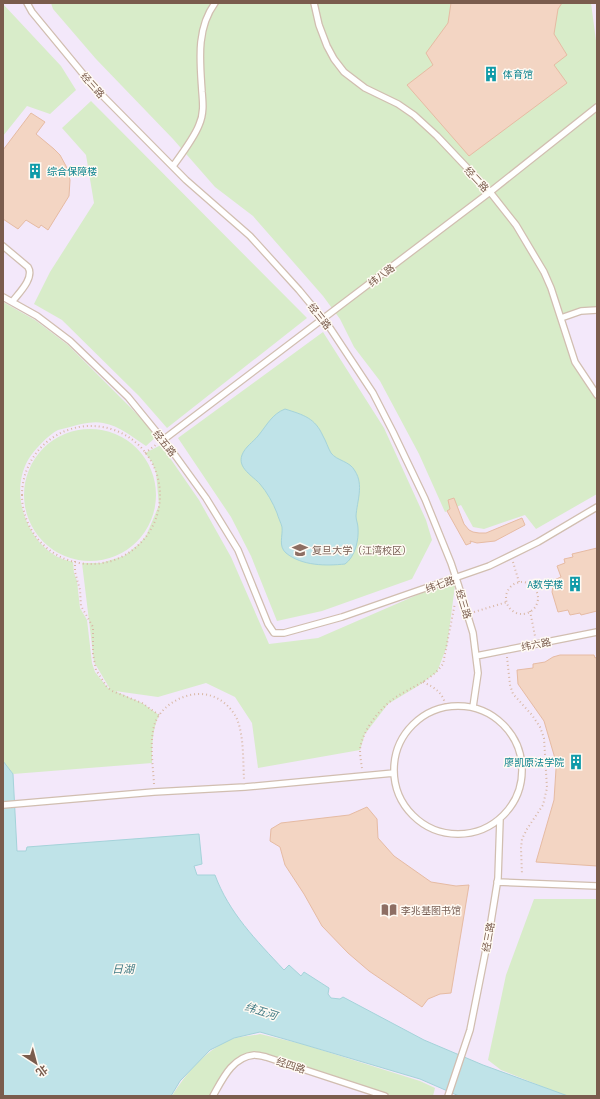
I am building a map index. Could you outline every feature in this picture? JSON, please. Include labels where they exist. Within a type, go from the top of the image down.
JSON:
[{"type":"lane","name":"经三路","points":[[27,3],[32,12],[93,86],[186,180],[250,236],[323,319],[373,393],[394,432],[424,499],[456,578],[473,633],[478,673],[473,707]]},
{"type":"lane","points":[[173,166],[199,125],[203,109],[200,55],[201,35],[206,20],[215,3]]},
{"type":"lane","name":"经二路","points":[[314,3],[319,25],[327,46],[334,59],[344,72],[365,88],[398,104],[414,115],[437,136],[490,192],[516,225],[544,272],[551,288],[575,362],[597,395]]},
{"type":"lane","name":"纬八路","points":[[163,440],[490,192],[597,107]]},
{"type":"lane","points":[[3,246],[30,270],[30,275],[26,283],[12,302]]},
{"type":"lane","name":"经五路","points":[[3,297],[37,316],[70,341],[128,397],[172,451],[206,498],[238,550],[268,624],[274,633]]},
{"type":"lane","points":[[561,318],[581,312],[597,310]]},
{"type":"lane","name":"纬七路","points":[[274,633],[284,633],[342,617],[489,566],[538,542],[597,507]]},
{"type":"lane","name":"纬六路","points":[[476,656],[597,632]]},
{"type":"lane","points":[[446,707],[473,707],[494,717],[509,730],[516,741],[522,763],[522,776],[517,794],[510,807],[500,818],[490,825],[470,833],[451,834],[431,828],[417,819],[405,806],[397,790],[394,773],[395,761],[397,749],[406,732],[419,720],[435,710],[446,707]]},
{"type":"lane","points":[[6,805],[154,792],[245,787],[394,773]]},
{"type":"lane","name":"经三路","points":[[448,1096],[470,1030],[489,934],[497,882],[500,818]]},
{"type":"lane","points":[[497,882],[597,886]]},
{"type":"lane","name":"经四路","points":[[213,1096],[234,1063],[245,1057],[254,1055],[266,1057],[385,1096]]},
{"type":"path","points":[[86,427],[109,428],[123,433],[136,443],[145,453],[152,462],[156,473],[159,490],[159,505],[156,517],[146,536],[139,544],[124,556],[101,563],[82,563],[66,559],[55,554],[45,546],[27,520],[22,503],[24,476],[30,462],[44,445],[54,437],[68,430],[86,427]]},
{"type":"path","points":[[145,453],[163,440]]},
{"type":"path","points":[[511,555],[519,582]]},
{"type":"path","points":[[74,561],[75,572],[79,580],[81,606],[93,627],[93,654],[96,670],[107,687],[112,691],[142,702],[159,715]]},
{"type":"path","points":[[519,582],[532,585],[538,594],[536,604],[530,611],[521,613],[514,611],[508,606],[506,598],[507,592],[513,585],[519,582]]},
{"type":"path","points":[[362,777],[360,750],[365,734],[375,718],[388,704],[401,694],[423,682],[437,672],[443,664],[455,600]]},
{"type":"path","points":[[467,614],[507,602]]},
{"type":"path","points":[[530,611],[536,644]]},
{"type":"path","points":[[506,650],[510,685],[513,694],[532,715],[540,727],[544,738],[544,761],[547,788],[543,805],[522,839],[521,848],[523,883]]},
{"type":"path","points":[[423,682],[436,689],[444,698],[446,707]]},
{"type":"path","points":[[154,792],[153,738],[155,723],[159,715],[171,703],[180,698],[207,694],[225,704],[234,712],[240,730],[245,787]]},
{"type":"path","points":[[522,763],[552,760]]},
{"type":"shaded area","name":"复旦大学（江湾校区）","points":[[3,3],[597,3],[597,1096],[3,1096]]},
{"type":"green space","points":[[51,3],[591,3],[597,48],[597,306],[572,312],[557,318],[572,363],[597,400],[597,494],[536,529],[525,515],[484,529],[473,527],[461,505],[445,512],[419,454],[380,381],[354,347],[340,319],[323,296],[253,216],[215,187],[173,139],[96,59],[53,9]]},
{"type":"green space","points":[[3,4],[61,66],[76,90],[50,114],[27,106],[3,136]]},
{"type":"green space","points":[[91,101],[307,318],[167,428],[139,396],[62,320],[34,304],[50,272],[94,203],[86,155],[62,128]]},
{"type":"green space","points":[[3,302],[35,320],[68,345],[157,436],[146,446],[120,429],[109,424],[95,422],[86,423],[58,430],[46,439],[28,460],[20,486],[24,513],[36,538],[45,548],[58,557],[73,562],[80,608],[87,620],[92,663],[95,672],[110,689],[94,662],[82,563],[101,563],[124,556],[139,544],[146,536],[159,505],[156,473],[152,462],[145,453],[161,445],[199,500],[231,557],[269,644],[318,638],[456,578],[447,646],[437,672],[418,686],[388,704],[365,734],[360,750],[258,768],[252,723],[235,697],[206,683],[158,697],[115,691],[142,703],[159,715],[152,744],[152,763],[13,774],[3,761]]},
{"type":"green space","points":[[323,332],[384,428],[426,520],[432,540],[412,579],[322,611],[277,621],[251,556],[231,517],[178,438]]},
{"type":"green space","points":[[96,429],[115,434],[127,440],[137,448],[145,458],[151,470],[155,482],[155,508],[151,520],[145,532],[137,542],[127,550],[115,556],[103,560],[84,561],[65,556],[53,550],[43,542],[35,532],[29,520],[25,508],[24,489],[29,470],[35,458],[43,448],[53,440],[65,434],[77,430]]},
{"type":"green space","points":[[534,899],[597,899],[597,1096],[566,1096],[501,1070],[488,1060],[506,975]]},
{"type":"green space","points":[[260,1034],[302,1044],[420,1081],[435,1088],[433,1096],[393,1096],[340,1078],[254,1054],[234,1063],[213,1096],[172,1096],[184,1078],[207,1054],[225,1042],[235,1038]]},
{"type":"water","points":[[285,409],[303,415],[312,421],[320,430],[331,453],[350,465],[358,476],[360,487],[356,516],[358,538],[354,553],[345,564],[322,565],[307,563],[286,553],[281,544],[282,527],[274,505],[263,487],[246,471],[242,464],[242,455],[245,450],[273,417]]},
{"type":"water","name":"日湖","points":[[3,761],[13,774],[17,851],[26,851],[27,847],[199,834],[202,864],[194,866],[197,875],[215,875],[228,902],[244,926],[284,970],[289,965],[301,976],[304,972],[329,988],[328,994],[331,998],[340,999],[343,997],[424,1040],[483,1065],[568,1096],[459,1096],[420,1079],[260,1032],[234,1038],[210,1050],[180,1081],[171,1096],[3,1096]]},
{"type":"building","name":"体育馆","points":[[451,3],[562,3],[558,9],[554,34],[567,55],[554,65],[567,83],[469,156],[407,85],[433,65],[426,53],[448,23]]},
{"type":"building","name":"综合保障楼","points":[[31,113],[45,122],[36,134],[60,155],[66,166],[70,180],[69,196],[48,230],[41,225],[39,228],[26,220],[18,229],[3,219],[3,150]]},
{"type":"building","points":[[454,498],[464,524],[473,532],[486,533],[522,518],[525,525],[495,541],[477,543],[470,541],[471,543],[466,545],[447,511],[450,509],[448,500]]},
{"type":"building","name":"A数学楼","points":[[597,548],[597,611],[581,615],[580,613],[570,615],[568,610],[558,612],[552,592],[554,580],[561,577],[557,566],[565,563],[564,559],[573,557],[572,554]]},
{"type":"building","name":"廖凯原法学院","points":[[560,655],[594,655],[595,658],[597,657],[597,866],[536,862],[554,800],[556,769],[554,755],[544,721],[518,684],[517,670],[533,668],[533,664],[545,662]]},
{"type":"building","name":"李兆基图书馆","points":[[367,807],[377,819],[378,838],[394,856],[431,882],[456,886],[469,885],[451,993],[440,994],[428,999],[422,1007],[369,971],[348,953],[322,926],[304,894],[285,865],[280,847],[270,841],[271,829],[281,823],[349,815]]},
{"type":"place","name":"体育馆","points":[[491,74]]},
{"type":"place","name":"综合保障楼","points":[[35,171]]},
{"type":"place","name":"复旦大学（江湾校区）","points":[[300,550]]},
{"type":"place","name":"A数学楼","points":[[575,584]]},
{"type":"place","name":"廖凯原法学院","points":[[576,762]]},
{"type":"place","name":"李兆基图书馆","points":[[389,910]]},
{"type":"water label","name":"纬五河","points":[[261,1011]]}]
